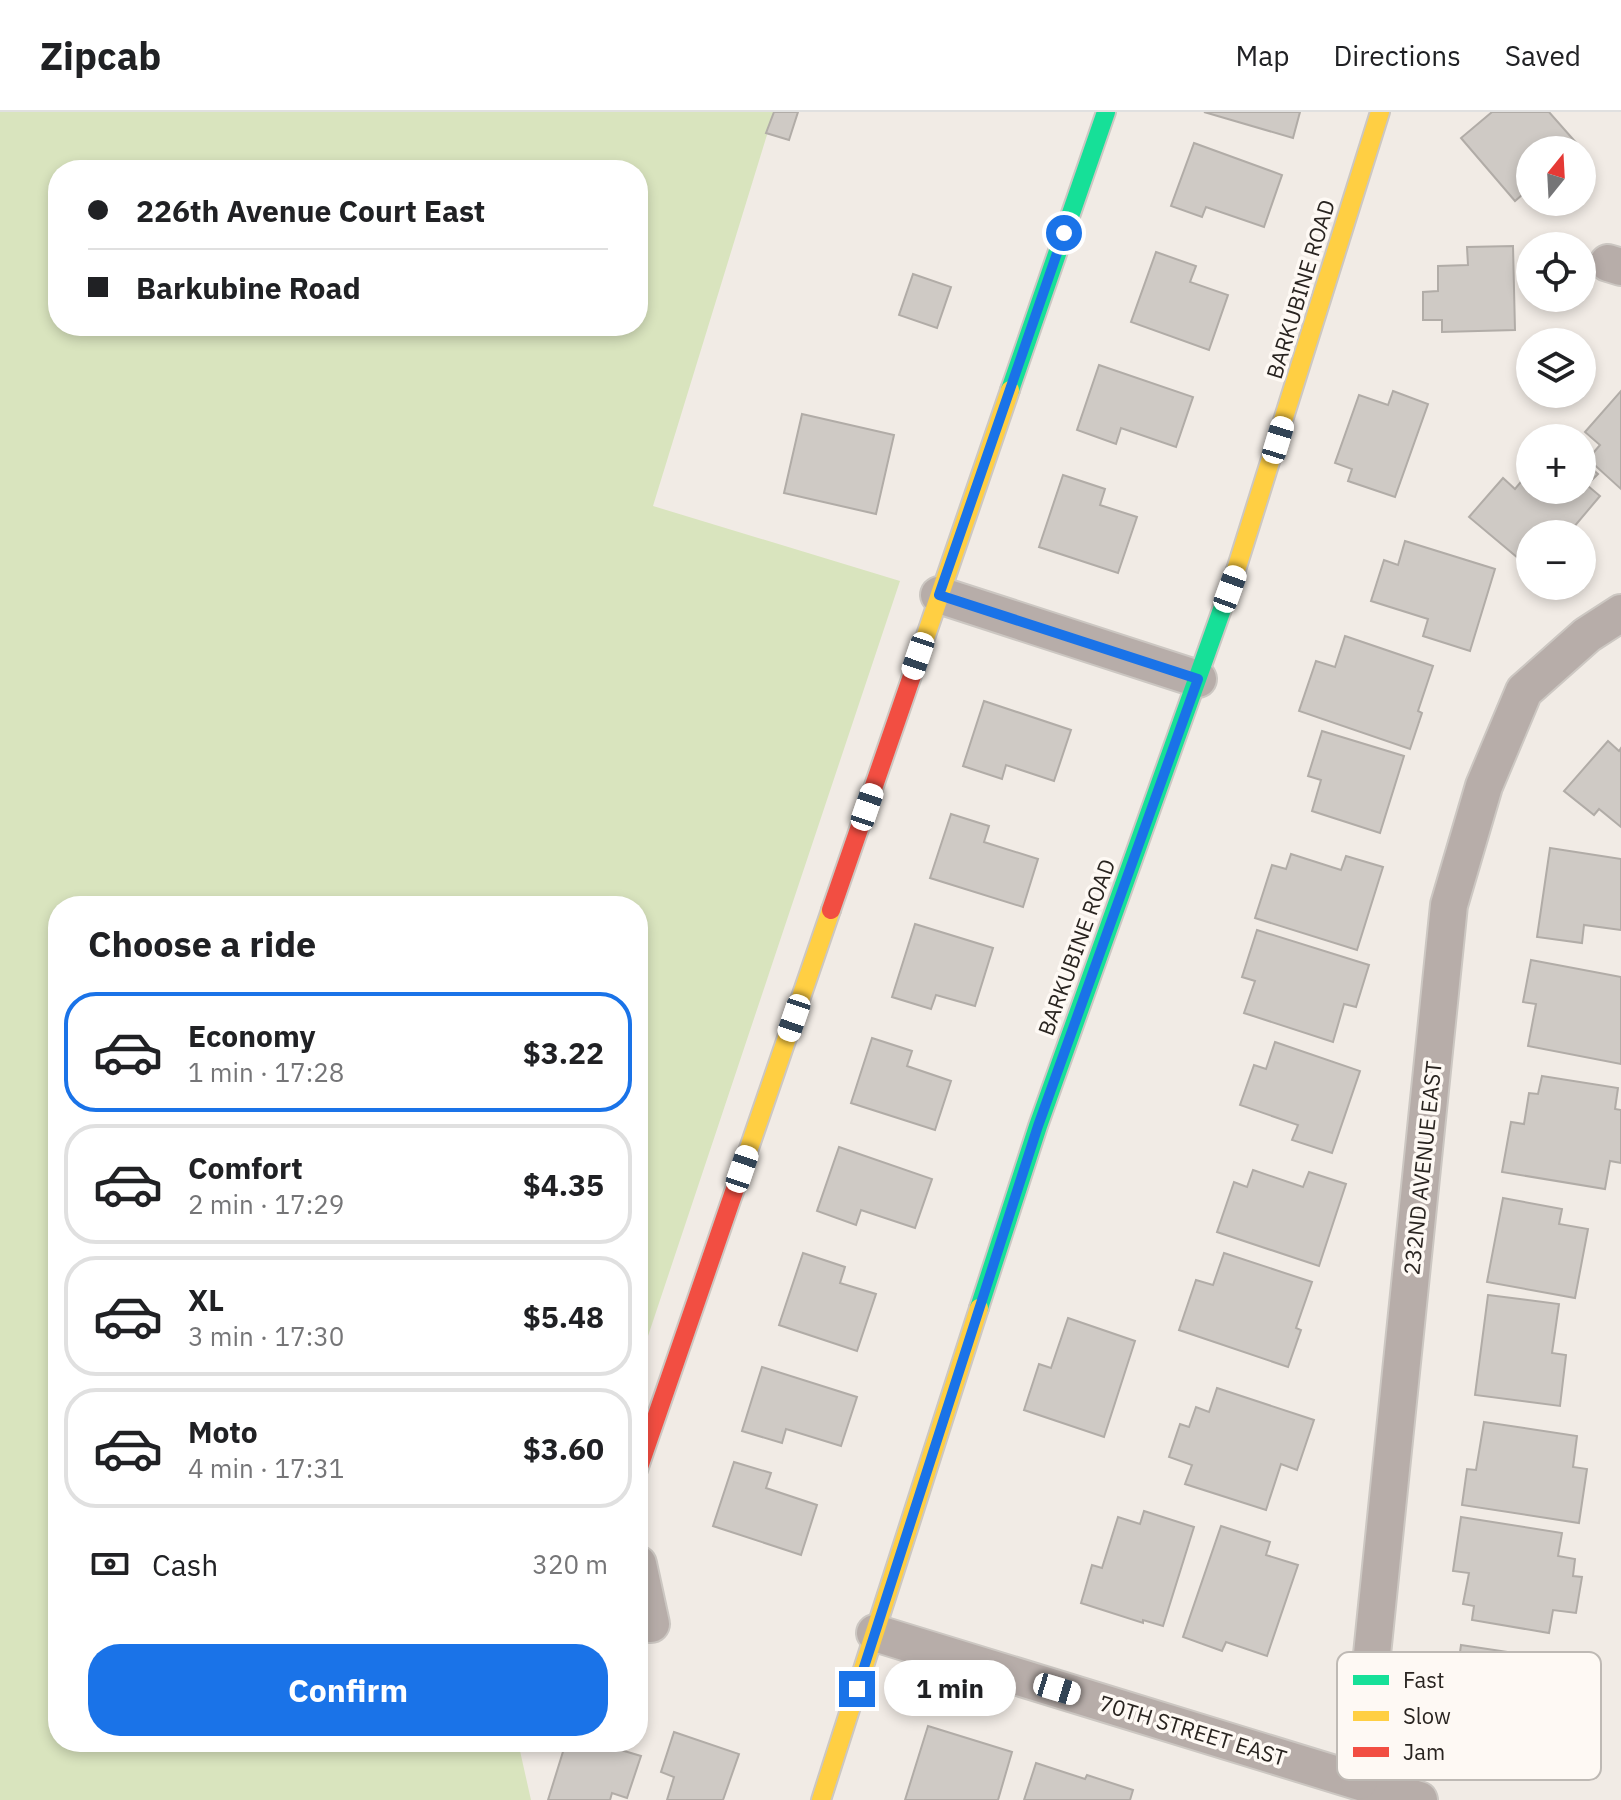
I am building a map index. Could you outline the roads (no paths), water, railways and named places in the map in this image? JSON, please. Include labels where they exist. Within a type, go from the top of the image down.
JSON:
[{"type":"street","points":[[648,1441],[1106,112]]},
{"type":"street","name":"BARKUBINE ROAD","points":[[821,1800],[1038,1126],[1240,559],[1380,112]]},
{"type":"street","points":[[939,595],[1198,679]]},
{"type":"street","name":"232ND AVENUE EAST","points":[[1372,1652],[1449,905],[1484,786],[1524,691],[1587,635],[1621,613]]},
{"type":"street","points":[[648,1610],[651,1624]]},
{"type":"street","name":"70TH STREET EAST","points":[[875,1633],[1337,1774]]},
{"type":"street","name":"70TH STREET EAST","points":[[1356,1780],[1419,1800]]}]
